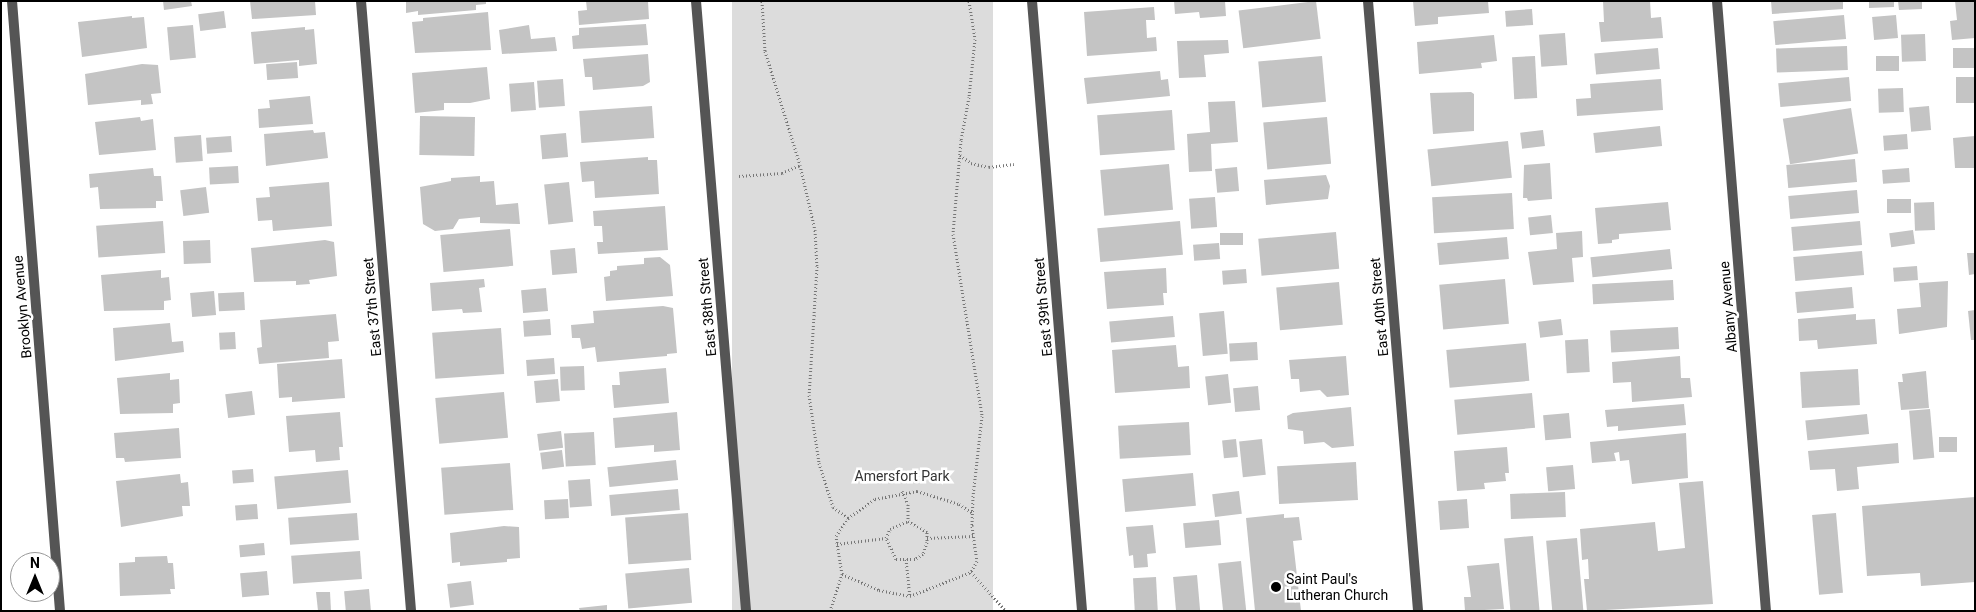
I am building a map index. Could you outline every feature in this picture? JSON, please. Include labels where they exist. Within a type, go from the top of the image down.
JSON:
[{"type":"street","name":"Brooklyn Avenue","points":[[12,1],[60,611]]},
{"type":"street","name":"East 37th Street","points":[[361,1],[411,611]]},
{"type":"street","name":"East 38th Street","points":[[696,1],[746,611]]},
{"type":"street","name":"East 39th Street","points":[[1032,1],[1082,611]]},
{"type":"street","name":"East 40th Street","points":[[1368,1],[1418,611]]},
{"type":"street","name":"Albany Avenue","points":[[1717,1],[1766,611]]},
{"type":"path","points":[[762,1],[766,51],[812,211],[816,256],[809,395],[819,463],[833,507],[848,518]]},
{"type":"path","points":[[842,574],[879,590],[910,596],[971,572],[977,561],[973,513],[982,416],[953,234],[960,154],[975,39],[969,1]]},
{"type":"path","points":[[960,154],[971,163],[989,167],[1014,164]]},
{"type":"path","points":[[739,176],[782,173],[800,165]]},
{"type":"path","points":[[830,611],[842,574],[836,536],[848,518],[875,498],[902,492],[932,494],[973,513]]},
{"type":"path","points":[[902,492],[908,504],[908,520]]},
{"type":"path","points":[[908,520],[922,528],[927,538],[923,554],[916,560],[896,560],[886,538],[890,528],[908,520]]},
{"type":"path","points":[[927,538],[974,536]]},
{"type":"path","points":[[837,544],[886,538]]},
{"type":"path","points":[[906,560],[910,596]]},
{"type":"path","points":[[971,572],[1006,611]]},
{"type":"green space","name":"Amersfort Park","points":[[732,1],[993,1],[993,611],[732,611]]},
{"type":"building","points":[[163,1],[191,1],[192,6],[164,10]]},
{"type":"building","points":[[250,1],[315,1],[316,15],[252,19]]},
{"type":"building","points":[[406,1],[486,1],[486,4],[476,5],[476,10],[418,15],[418,11],[406,13]]},
{"type":"building","points":[[586,1],[648,1],[649,19],[579,25],[578,11],[587,10]]},
{"type":"building","points":[[1174,1],[1225,1],[1226,16],[1200,18],[1199,12],[1175,14]]},
{"type":"building","points":[[1316,1],[1321,39],[1243,48],[1239,11]]},
{"type":"building","points":[[1413,1],[1488,1],[1489,13],[1438,17],[1438,24],[1415,26]]},
{"type":"building","points":[[1603,1],[1650,1],[1651,18],[1661,17],[1663,38],[1601,42],[1599,22],[1604,22]]},
{"type":"building","points":[[1771,1],[1843,1],[1843,9],[1772,14]]},
{"type":"building","points":[[1869,1],[1894,1],[1894,7],[1869,8]]},
{"type":"building","points":[[1898,1],[1922,1],[1922,9],[1899,10]]},
{"type":"building","points":[[1955,1],[1975,1],[1975,38],[1952,40],[1950,21],[1957,20]]},
{"type":"building","points":[[1154,7],[1155,20],[1146,20],[1147,38],[1156,37],[1157,51],[1087,56],[1084,12]]},
{"type":"building","points":[[1532,9],[1533,25],[1506,27],[1505,11]]},
{"type":"building","points":[[224,11],[226,28],[200,31],[198,14]]},
{"type":"building","points":[[488,12],[491,50],[415,53],[412,22],[423,21],[423,18]]},
{"type":"building","points":[[1844,15],[1846,39],[1775,45],[1773,21]]},
{"type":"building","points":[[1896,15],[1898,38],[1874,40],[1872,17]]},
{"type":"building","points":[[132,16],[132,18],[144,17],[147,48],[82,57],[78,22]]},
{"type":"building","points":[[646,24],[648,45],[573,49],[572,36],[579,35],[579,28]]},
{"type":"building","points":[[193,25],[196,58],[170,60],[167,27]]},
{"type":"building","points":[[529,25],[531,39],[555,37],[557,51],[502,54],[499,30]]},
{"type":"building","points":[[305,27],[305,30],[314,29],[317,64],[299,66],[299,60],[254,64],[251,32]]},
{"type":"building","points":[[1565,33],[1567,65],[1541,67],[1539,35]]},
{"type":"building","points":[[1925,34],[1926,61],[1902,62],[1901,35]]},
{"type":"building","points":[[1494,35],[1497,61],[1481,63],[1482,68],[1419,74],[1417,42]]},
{"type":"building","points":[[1228,40],[1229,53],[1204,55],[1206,77],[1179,78],[1177,41]]},
{"type":"building","points":[[1847,46],[1848,70],[1777,72],[1776,48]]},
{"type":"building","points":[[1658,48],[1660,69],[1596,74],[1594,54]]},
{"type":"building","points":[[1953,48],[1975,48],[1975,68],[1953,68]]},
{"type":"building","points":[[648,54],[650,82],[643,86],[593,90],[592,77],[585,77],[583,59]]},
{"type":"building","points":[[1322,56],[1326,102],[1262,107],[1258,62]]},
{"type":"building","points":[[1535,56],[1537,98],[1514,99],[1512,57]]},
{"type":"building","points":[[1876,56],[1899,56],[1899,71],[1876,71]]},
{"type":"building","points":[[297,62],[298,78],[267,80],[266,64]]},
{"type":"building","points":[[142,64],[158,65],[161,93],[151,94],[153,104],[141,105],[141,100],[88,105],[85,74]]},
{"type":"building","points":[[487,67],[490,99],[470,103],[444,103],[444,110],[415,113],[412,73]]},
{"type":"building","points":[[1160,71],[1161,80],[1168,79],[1170,96],[1087,104],[1084,78]]},
{"type":"building","points":[[1849,77],[1851,101],[1780,107],[1778,83]]},
{"type":"building","points":[[1956,77],[1975,77],[1975,103],[1956,103]]},
{"type":"building","points":[[563,79],[565,106],[539,108],[537,81]]},
{"type":"building","points":[[1661,79],[1663,110],[1577,116],[1576,99],[1591,98],[1590,84]]},
{"type":"building","points":[[534,82],[536,110],[511,112],[509,84]]},
{"type":"building","points":[[1903,88],[1904,112],[1879,113],[1878,89]]},
{"type":"building","points":[[1471,92],[1474,94],[1474,131],[1433,134],[1430,93]]},
{"type":"building","points":[[310,96],[313,124],[259,128],[258,109],[270,108],[269,100]]},
{"type":"building","points":[[1235,101],[1238,142],[1211,144],[1212,171],[1189,172],[1187,134],[1210,132],[1208,102]]},
{"type":"building","points":[[652,106],[654,138],[581,143],[579,111]]},
{"type":"building","points":[[1929,106],[1931,130],[1911,132],[1909,108]]},
{"type":"building","points":[[1851,108],[1858,153],[1790,164],[1783,119]]},
{"type":"building","points":[[1172,110],[1175,150],[1100,155],[1097,115]]},
{"type":"building","points":[[420,116],[475,117],[474,156],[419,155]]},
{"type":"building","points":[[140,117],[141,121],[153,119],[156,150],[99,155],[95,122]]},
{"type":"building","points":[[1327,117],[1331,164],[1267,169],[1263,123]]},
{"type":"building","points":[[1660,126],[1662,146],[1595,153],[1593,133]]},
{"type":"building","points":[[313,130],[314,133],[325,132],[328,158],[266,166],[264,134]]},
{"type":"building","points":[[1543,130],[1545,146],[1522,149],[1520,133]]},
{"type":"building","points":[[566,133],[568,157],[542,159],[540,135]]},
{"type":"building","points":[[1907,134],[1908,149],[1884,151],[1883,136]]},
{"type":"building","points":[[201,135],[203,161],[176,163],[174,137]]},
{"type":"building","points":[[231,136],[232,152],[207,154],[206,138]]},
{"type":"building","points":[[1975,136],[1975,168],[1955,168],[1953,138]]},
{"type":"building","points":[[1508,141],[1512,178],[1431,186],[1427,149]]},
{"type":"building","points":[[648,157],[648,160],[657,160],[659,194],[595,198],[594,181],[582,182],[580,162]]},
{"type":"building","points":[[1855,159],[1857,182],[1788,188],[1786,165]]},
{"type":"building","points":[[1550,163],[1552,199],[1528,201],[1527,198],[1523,198],[1524,165]]},
{"type":"building","points":[[1169,164],[1173,210],[1104,216],[1100,170]]},
{"type":"building","points":[[238,166],[239,183],[210,184],[209,168]]},
{"type":"building","points":[[1237,167],[1239,191],[1217,193],[1215,169]]},
{"type":"building","points":[[153,168],[154,176],[161,176],[163,201],[156,201],[156,208],[100,209],[98,187],[90,188],[89,174]]},
{"type":"building","points":[[1909,168],[1910,182],[1883,184],[1882,170]]},
{"type":"building","points":[[1326,175],[1330,186],[1328,199],[1266,205],[1264,180]]},
{"type":"building","points":[[480,176],[480,182],[494,181],[496,205],[518,203],[520,224],[480,223],[480,217],[459,219],[453,229],[435,231],[423,224],[420,187],[451,181],[451,178]]},
{"type":"building","points":[[329,182],[332,226],[273,231],[272,220],[258,221],[256,198],[270,197],[269,187]]},
{"type":"building","points":[[569,182],[573,222],[548,224],[544,185]]},
{"type":"building","points":[[206,187],[209,213],[183,216],[180,190]]},
{"type":"building","points":[[1857,190],[1859,213],[1790,219],[1788,196]]},
{"type":"building","points":[[1512,193],[1514,229],[1434,233],[1432,197]]},
{"type":"building","points":[[1215,197],[1217,227],[1191,229],[1189,199]]},
{"type":"building","points":[[1887,199],[1911,199],[1911,213],[1887,213]]},
{"type":"building","points":[[1668,202],[1671,230],[1619,234],[1619,239],[1612,240],[1612,243],[1598,244],[1595,208]]},
{"type":"building","points":[[1934,202],[1935,230],[1915,231],[1914,203]]},
{"type":"building","points":[[665,206],[668,250],[598,254],[597,242],[603,242],[602,226],[594,226],[593,211]]},
{"type":"building","points":[[1551,215],[1553,233],[1530,235],[1528,217]]},
{"type":"building","points":[[163,221],[165,253],[98,258],[96,226]]},
{"type":"building","points":[[1180,221],[1183,255],[1100,262],[1097,228]]},
{"type":"building","points":[[1860,221],[1862,245],[1793,251],[1791,227]]},
{"type":"building","points":[[510,229],[513,266],[443,272],[440,235]]},
{"type":"building","points":[[1913,230],[1915,244],[1891,247],[1889,233]]},
{"type":"building","points":[[1582,231],[1583,257],[1572,258],[1574,282],[1533,285],[1528,252],[1557,249],[1556,233]]},
{"type":"building","points":[[1336,232],[1339,269],[1262,276],[1258,239]]},
{"type":"building","points":[[1220,233],[1243,233],[1243,245],[1220,245]]},
{"type":"building","points":[[1507,237],[1509,259],[1439,265],[1437,243]]},
{"type":"building","points":[[210,240],[211,263],[184,264],[183,241]]},
{"type":"building","points":[[325,240],[334,242],[337,276],[309,280],[310,284],[296,285],[296,281],[254,282],[251,248]]},
{"type":"building","points":[[1219,243],[1220,259],[1194,261],[1193,245]]},
{"type":"building","points":[[575,248],[577,273],[552,275],[550,250]]},
{"type":"building","points":[[1670,249],[1672,269],[1593,277],[1590,257]]},
{"type":"building","points":[[1862,251],[1864,275],[1795,281],[1793,257]]},
{"type":"building","points":[[1967,253],[1975,253],[1975,274],[1969,275]]},
{"type":"building","points":[[660,257],[670,265],[673,296],[606,301],[604,277],[610,276],[610,271],[617,270],[617,266],[644,264],[644,258]]},
{"type":"building","points":[[1917,266],[1918,280],[1894,282],[1893,268]]},
{"type":"building","points":[[1166,268],[1167,293],[1163,293],[1164,305],[1107,309],[1104,272]]},
{"type":"building","points":[[1246,269],[1247,283],[1223,285],[1222,271]]},
{"type":"building","points":[[161,270],[161,278],[169,277],[171,300],[164,301],[164,310],[104,311],[101,275]]},
{"type":"building","points":[[484,279],[485,287],[479,288],[482,312],[463,313],[462,309],[432,311],[430,283]]},
{"type":"building","points":[[1505,279],[1509,324],[1443,330],[1439,285]]},
{"type":"building","points":[[1673,280],[1674,300],[1593,304],[1592,284]]},
{"type":"building","points":[[1948,281],[1947,327],[1899,334],[1897,309],[1921,307],[1919,283]]},
{"type":"building","points":[[1339,282],[1343,325],[1280,330],[1276,287]]},
{"type":"building","points":[[1852,287],[1854,308],[1797,313],[1795,292]]},
{"type":"building","points":[[546,288],[548,311],[523,313],[521,290]]},
{"type":"building","points":[[214,291],[216,315],[192,317],[190,293]]},
{"type":"building","points":[[244,292],[245,310],[219,311],[218,293]]},
{"type":"building","points":[[663,306],[673,308],[677,353],[667,354],[667,356],[597,362],[595,347],[582,349],[580,338],[572,338],[571,325],[594,323],[593,311]]},
{"type":"building","points":[[1975,310],[1975,340],[1971,340],[1968,311]]},
{"type":"building","points":[[1224,311],[1228,354],[1203,356],[1199,313]]},
{"type":"building","points":[[336,314],[339,341],[328,342],[329,358],[259,364],[257,348],[262,347],[260,320]]},
{"type":"building","points":[[1856,314],[1856,320],[1875,319],[1877,344],[1818,349],[1817,340],[1799,341],[1798,319]]},
{"type":"building","points":[[1173,316],[1175,337],[1111,342],[1109,322]]},
{"type":"building","points":[[550,319],[551,335],[524,337],[523,321]]},
{"type":"building","points":[[1561,319],[1563,335],[1540,338],[1538,322]]},
{"type":"building","points":[[170,323],[172,342],[183,341],[184,352],[115,361],[113,328]]},
{"type":"building","points":[[1678,327],[1679,349],[1611,353],[1610,331]]},
{"type":"building","points":[[501,328],[504,374],[435,379],[432,333]]},
{"type":"building","points":[[235,332],[236,349],[220,350],[219,333]]},
{"type":"building","points":[[1588,339],[1590,372],[1567,373],[1565,340]]},
{"type":"building","points":[[1257,342],[1258,360],[1230,361],[1229,343]]},
{"type":"building","points":[[1526,343],[1529,381],[1450,388],[1446,350]]},
{"type":"building","points":[[1176,345],[1178,367],[1189,366],[1190,388],[1115,393],[1112,350]]},
{"type":"building","points":[[1346,356],[1349,395],[1327,397],[1320,390],[1300,392],[1299,379],[1291,379],[1289,360]]},
{"type":"building","points":[[1680,356],[1681,378],[1690,378],[1692,397],[1632,402],[1631,382],[1613,383],[1612,362]]},
{"type":"building","points":[[554,358],[555,374],[527,376],[526,360]]},
{"type":"building","points":[[342,359],[345,398],[292,402],[292,397],[279,398],[277,364]]},
{"type":"building","points":[[584,366],[585,390],[561,391],[560,367]]},
{"type":"building","points":[[666,368],[669,403],[614,408],[612,385],[620,385],[619,372]]},
{"type":"building","points":[[1858,369],[1860,405],[1802,408],[1800,372]]},
{"type":"building","points":[[1926,371],[1929,408],[1901,410],[1898,382],[1903,382],[1902,374]]},
{"type":"building","points":[[170,373],[170,380],[179,379],[180,403],[173,404],[173,413],[120,414],[117,378]]},
{"type":"building","points":[[1228,374],[1231,403],[1208,405],[1205,376]]},
{"type":"building","points":[[558,379],[560,401],[536,403],[534,381]]},
{"type":"building","points":[[1258,386],[1260,410],[1235,412],[1233,388]]},
{"type":"building","points":[[252,391],[255,415],[228,418],[225,394]]},
{"type":"building","points":[[504,392],[508,438],[439,444],[435,398]]},
{"type":"building","points":[[1532,393],[1535,428],[1457,435],[1454,400]]},
{"type":"building","points":[[1684,404],[1686,425],[1618,431],[1618,426],[1607,427],[1605,410]]},
{"type":"building","points":[[1351,407],[1354,446],[1332,448],[1324,442],[1304,444],[1303,431],[1288,429],[1287,416],[1293,413]]},
{"type":"building","points":[[1930,409],[1934,458],[1913,460],[1909,411]]},
{"type":"building","points":[[340,412],[343,447],[339,447],[340,460],[316,462],[315,450],[289,452],[286,416]]},
{"type":"building","points":[[677,412],[680,450],[654,452],[654,445],[615,448],[613,418]]},
{"type":"building","points":[[1569,413],[1571,438],[1545,440],[1543,415]]},
{"type":"building","points":[[1867,414],[1869,434],[1807,440],[1805,420]]},
{"type":"building","points":[[1189,422],[1191,455],[1120,459],[1118,426]]},
{"type":"building","points":[[179,428],[181,458],[125,462],[124,458],[116,458],[114,433]]},
{"type":"building","points":[[561,431],[563,448],[539,451],[537,434]]},
{"type":"building","points":[[594,432],[596,465],[566,467],[564,434]]},
{"type":"building","points":[[1686,433],[1688,478],[1632,484],[1629,460],[1620,461],[1619,452],[1614,453],[1616,461],[1592,463],[1590,442]]},
{"type":"building","points":[[1939,437],[1957,437],[1957,452],[1939,452]]},
{"type":"building","points":[[1236,439],[1238,457],[1224,458],[1222,440]]},
{"type":"building","points":[[1262,439],[1266,475],[1243,477],[1239,441]]},
{"type":"building","points":[[1898,443],[1899,463],[1857,467],[1859,489],[1837,491],[1835,469],[1810,470],[1808,451]]},
{"type":"building","points":[[1507,447],[1509,473],[1505,473],[1506,481],[1484,483],[1485,489],[1457,491],[1454,451]]},
{"type":"building","points":[[562,450],[564,467],[542,470],[540,453]]},
{"type":"building","points":[[676,460],[678,480],[609,487],[607,467]]},
{"type":"building","points":[[1356,462],[1358,500],[1279,504],[1277,466]]},
{"type":"building","points":[[510,463],[513,510],[444,515],[441,468]]},
{"type":"building","points":[[1573,465],[1575,489],[1548,491],[1546,467]]},
{"type":"building","points":[[253,469],[254,482],[233,483],[232,470]]},
{"type":"building","points":[[348,470],[351,503],[277,509],[274,476]]},
{"type":"building","points":[[1193,473],[1196,506],[1125,512],[1122,479]]},
{"type":"building","points":[[180,474],[181,483],[188,482],[190,506],[182,506],[183,516],[121,527],[116,481]]},
{"type":"building","points":[[590,479],[592,506],[570,507],[568,481]]},
{"type":"building","points":[[1703,481],[1713,604],[1587,611],[1584,579],[1589,579],[1588,559],[1582,560],[1580,529],[1655,522],[1658,551],[1685,548],[1679,483]]},
{"type":"building","points":[[678,489],[680,510],[611,516],[609,495]]},
{"type":"building","points":[[1239,491],[1242,514],[1215,517],[1212,494]]},
{"type":"building","points":[[1565,492],[1566,517],[1511,519],[1510,494]]},
{"type":"building","points":[[1975,497],[1975,582],[1921,586],[1920,573],[1867,576],[1862,506]]},
{"type":"building","points":[[568,499],[569,518],[545,519],[544,500]]},
{"type":"building","points":[[1467,499],[1469,528],[1440,530],[1438,501]]},
{"type":"building","points":[[257,504],[258,519],[236,520],[235,506]]},
{"type":"building","points":[[357,513],[359,540],[290,545],[288,518]]},
{"type":"building","points":[[688,513],[691,560],[628,564],[625,517]]},
{"type":"building","points":[[1836,513],[1843,593],[1819,595],[1812,515]]},
{"type":"building","points":[[1284,514],[1284,518],[1299,517],[1302,540],[1293,541],[1301,611],[1255,611],[1246,518]]},
{"type":"building","points":[[1219,520],[1221,545],[1185,548],[1183,523]]},
{"type":"building","points":[[1153,525],[1156,553],[1147,554],[1148,567],[1134,568],[1133,555],[1129,556],[1126,527]]},
{"type":"building","points":[[504,526],[519,527],[520,558],[507,559],[507,562],[460,566],[460,562],[452,563],[450,533]]},
{"type":"building","points":[[1533,536],[1540,611],[1510,611],[1504,539]]},
{"type":"building","points":[[1577,538],[1583,611],[1552,611],[1546,541]]},
{"type":"building","points":[[264,543],[265,555],[240,557],[239,545]]},
{"type":"building","points":[[360,551],[362,579],[293,584],[291,556]]},
{"type":"building","points":[[167,556],[168,563],[173,563],[175,589],[170,589],[171,594],[120,596],[119,563],[135,562],[135,557]]},
{"type":"building","points":[[1241,561],[1246,611],[1223,611],[1218,563]]},
{"type":"building","points":[[1499,563],[1504,609],[1465,611],[1464,597],[1471,597],[1467,566]]},
{"type":"building","points":[[689,568],[692,603],[628,608],[625,574]]},
{"type":"building","points":[[267,571],[269,595],[242,597],[240,573]]},
{"type":"building","points":[[1197,575],[1200,611],[1176,611],[1173,577]]},
{"type":"building","points":[[1156,577],[1158,611],[1135,611],[1133,578]]},
{"type":"building","points":[[471,581],[474,605],[450,608],[447,584]]},
{"type":"building","points":[[369,589],[371,611],[346,611],[344,591]]},
{"type":"building","points":[[316,592],[330,592],[331,611],[318,611]]},
{"type":"building","points":[[607,605],[607,611],[580,611],[579,608]]},
{"type":"place","name":"Saint Paul's Lutheran Church","points":[[1276,587]]}]
